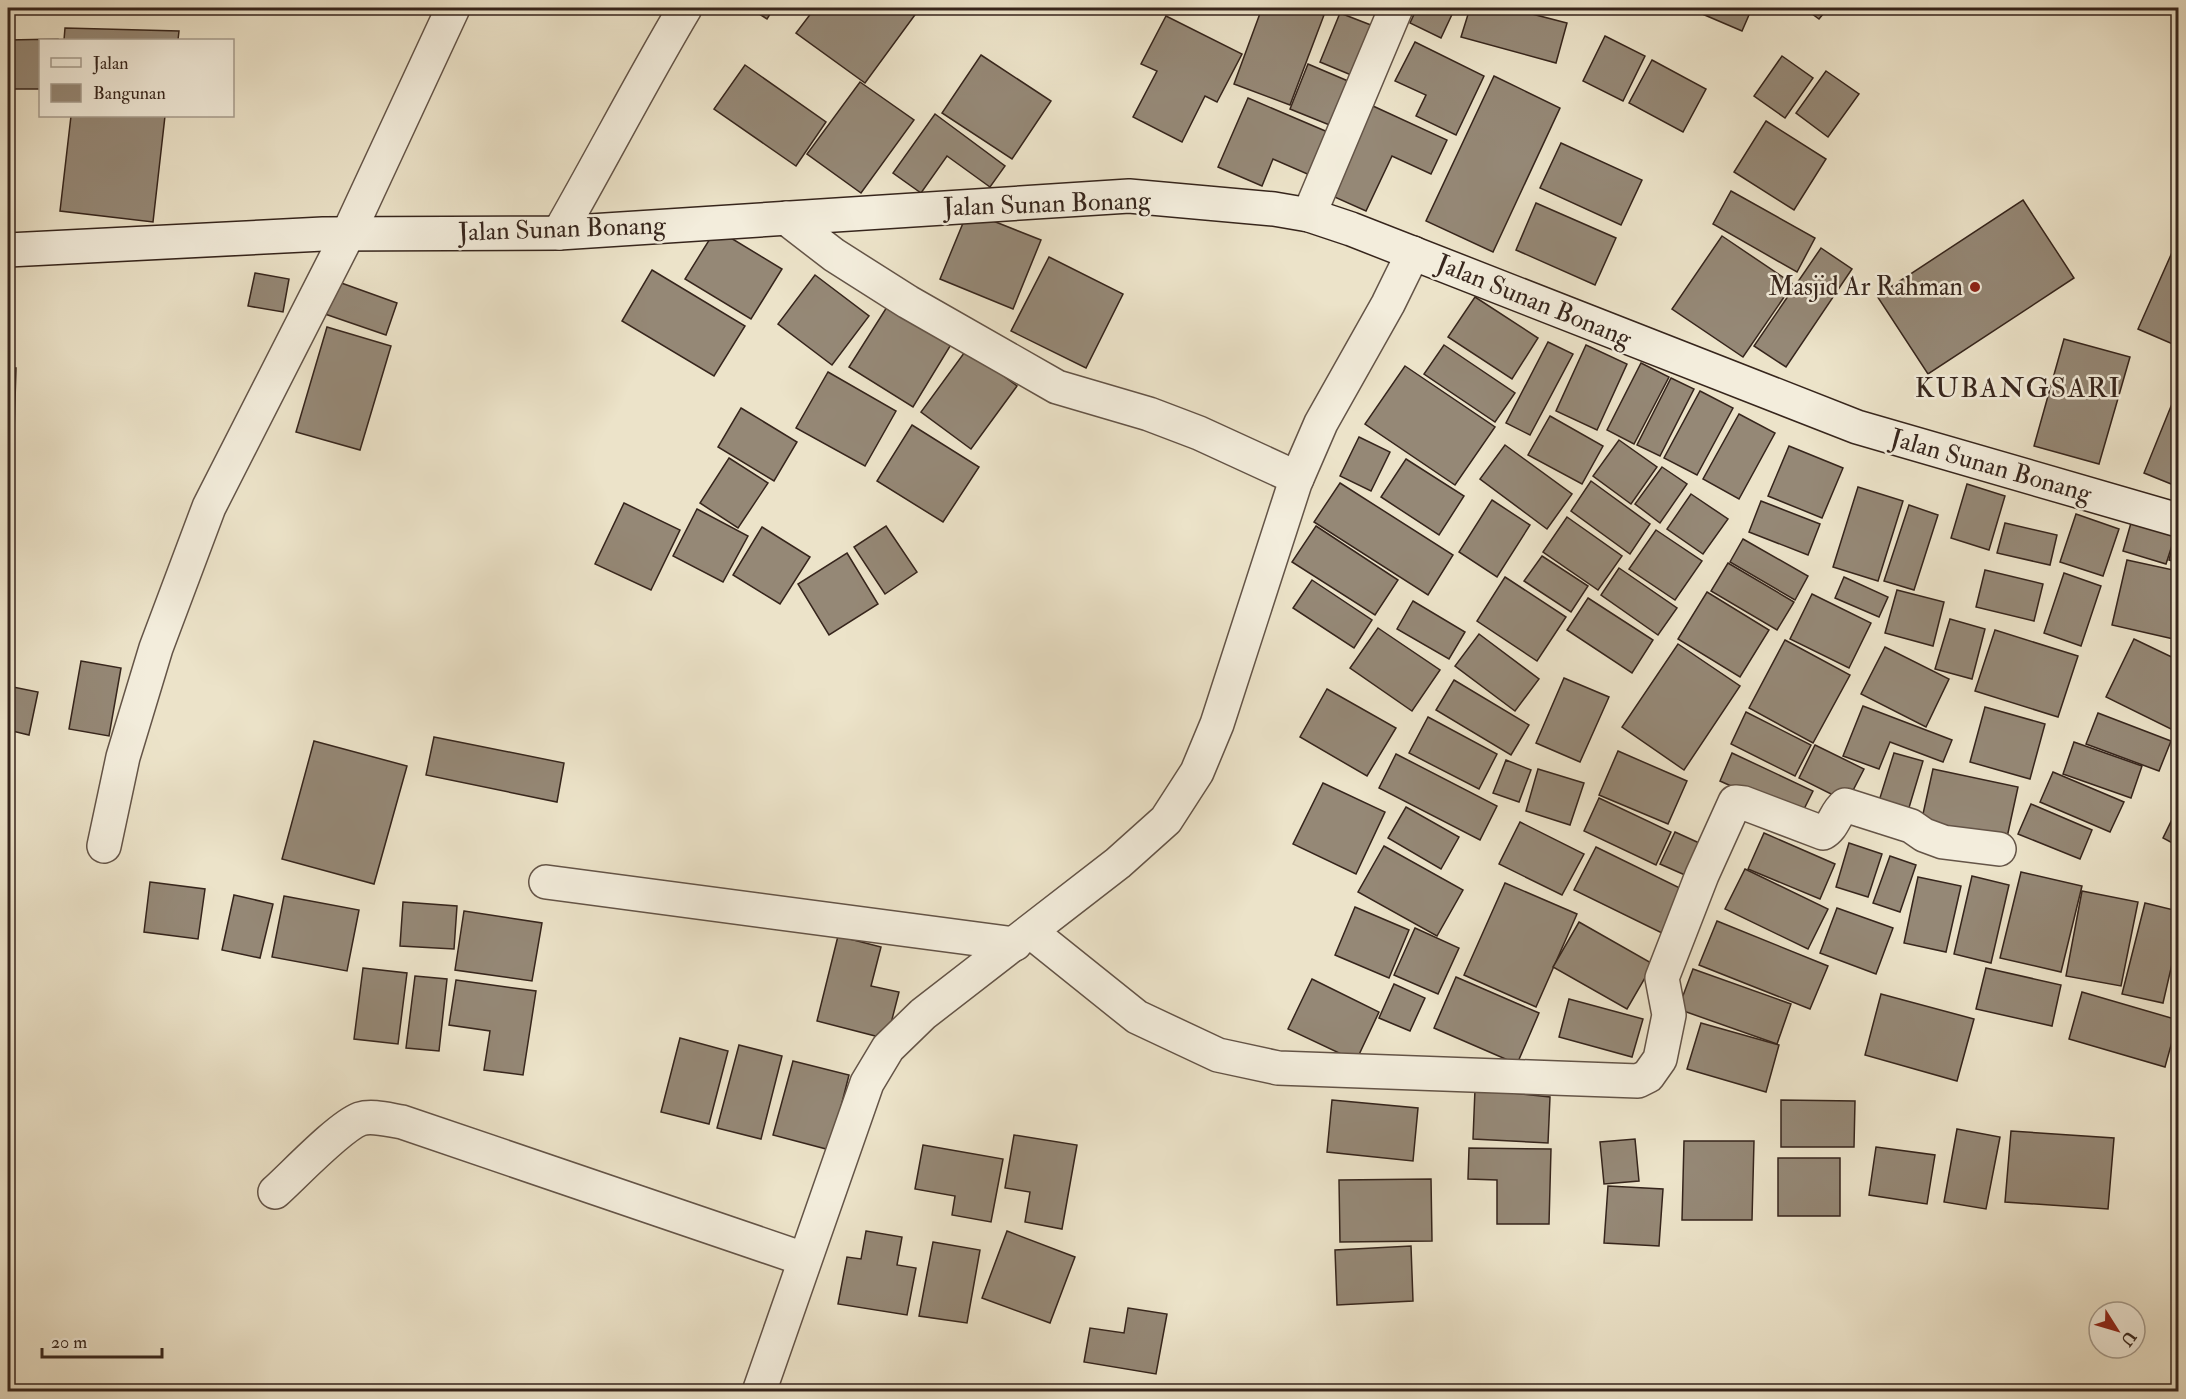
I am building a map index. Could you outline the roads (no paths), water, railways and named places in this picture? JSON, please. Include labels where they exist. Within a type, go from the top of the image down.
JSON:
[{"type":"street","points":[[104,846],[123,757],[153,659],[209,507],[348,234],[453,8]]},
{"type":"street","points":[[559,233],[616,133],[643,79],[685,8]]},
{"type":"street","points":[[1309,215],[1396,8]]},
{"type":"street","name":"Jalan Sunan Bonang","points":[[8,250],[348,234],[559,233],[1129,196],[1228,204],[1309,215],[1413,253],[1857,427],[2178,520]]},
{"type":"street","points":[[786,218],[834,255],[908,302],[1057,387],[1149,414],[1199,433],[1298,478]]},
{"type":"street","points":[[759,1392],[867,1083],[888,1048],[923,1014],[1118,863],[1166,820],[1197,772],[1217,724],[1298,478],[1321,423],[1388,304],[1413,253]]},
{"type":"street","points":[[546,882],[1023,938],[1137,1017],[1218,1055],[1278,1068],[1638,1081],[1648,1076],[1660,1059],[1669,1015],[1662,978],[1702,875],[1735,802],[1744,803],[1823,833],[1828,830],[1845,805],[1911,826],[1924,835],[1943,842],[1999,849]]},
{"type":"street","points":[[275,1192],[346,1127],[362,1119],[380,1119],[402,1122],[804,1259]]},
{"type":"place","name":"Masjid Ar Rahman","points":[[1975,287]]},
{"type":"district","name":"KUBANGSARI","points":[[2018,388]]}]
